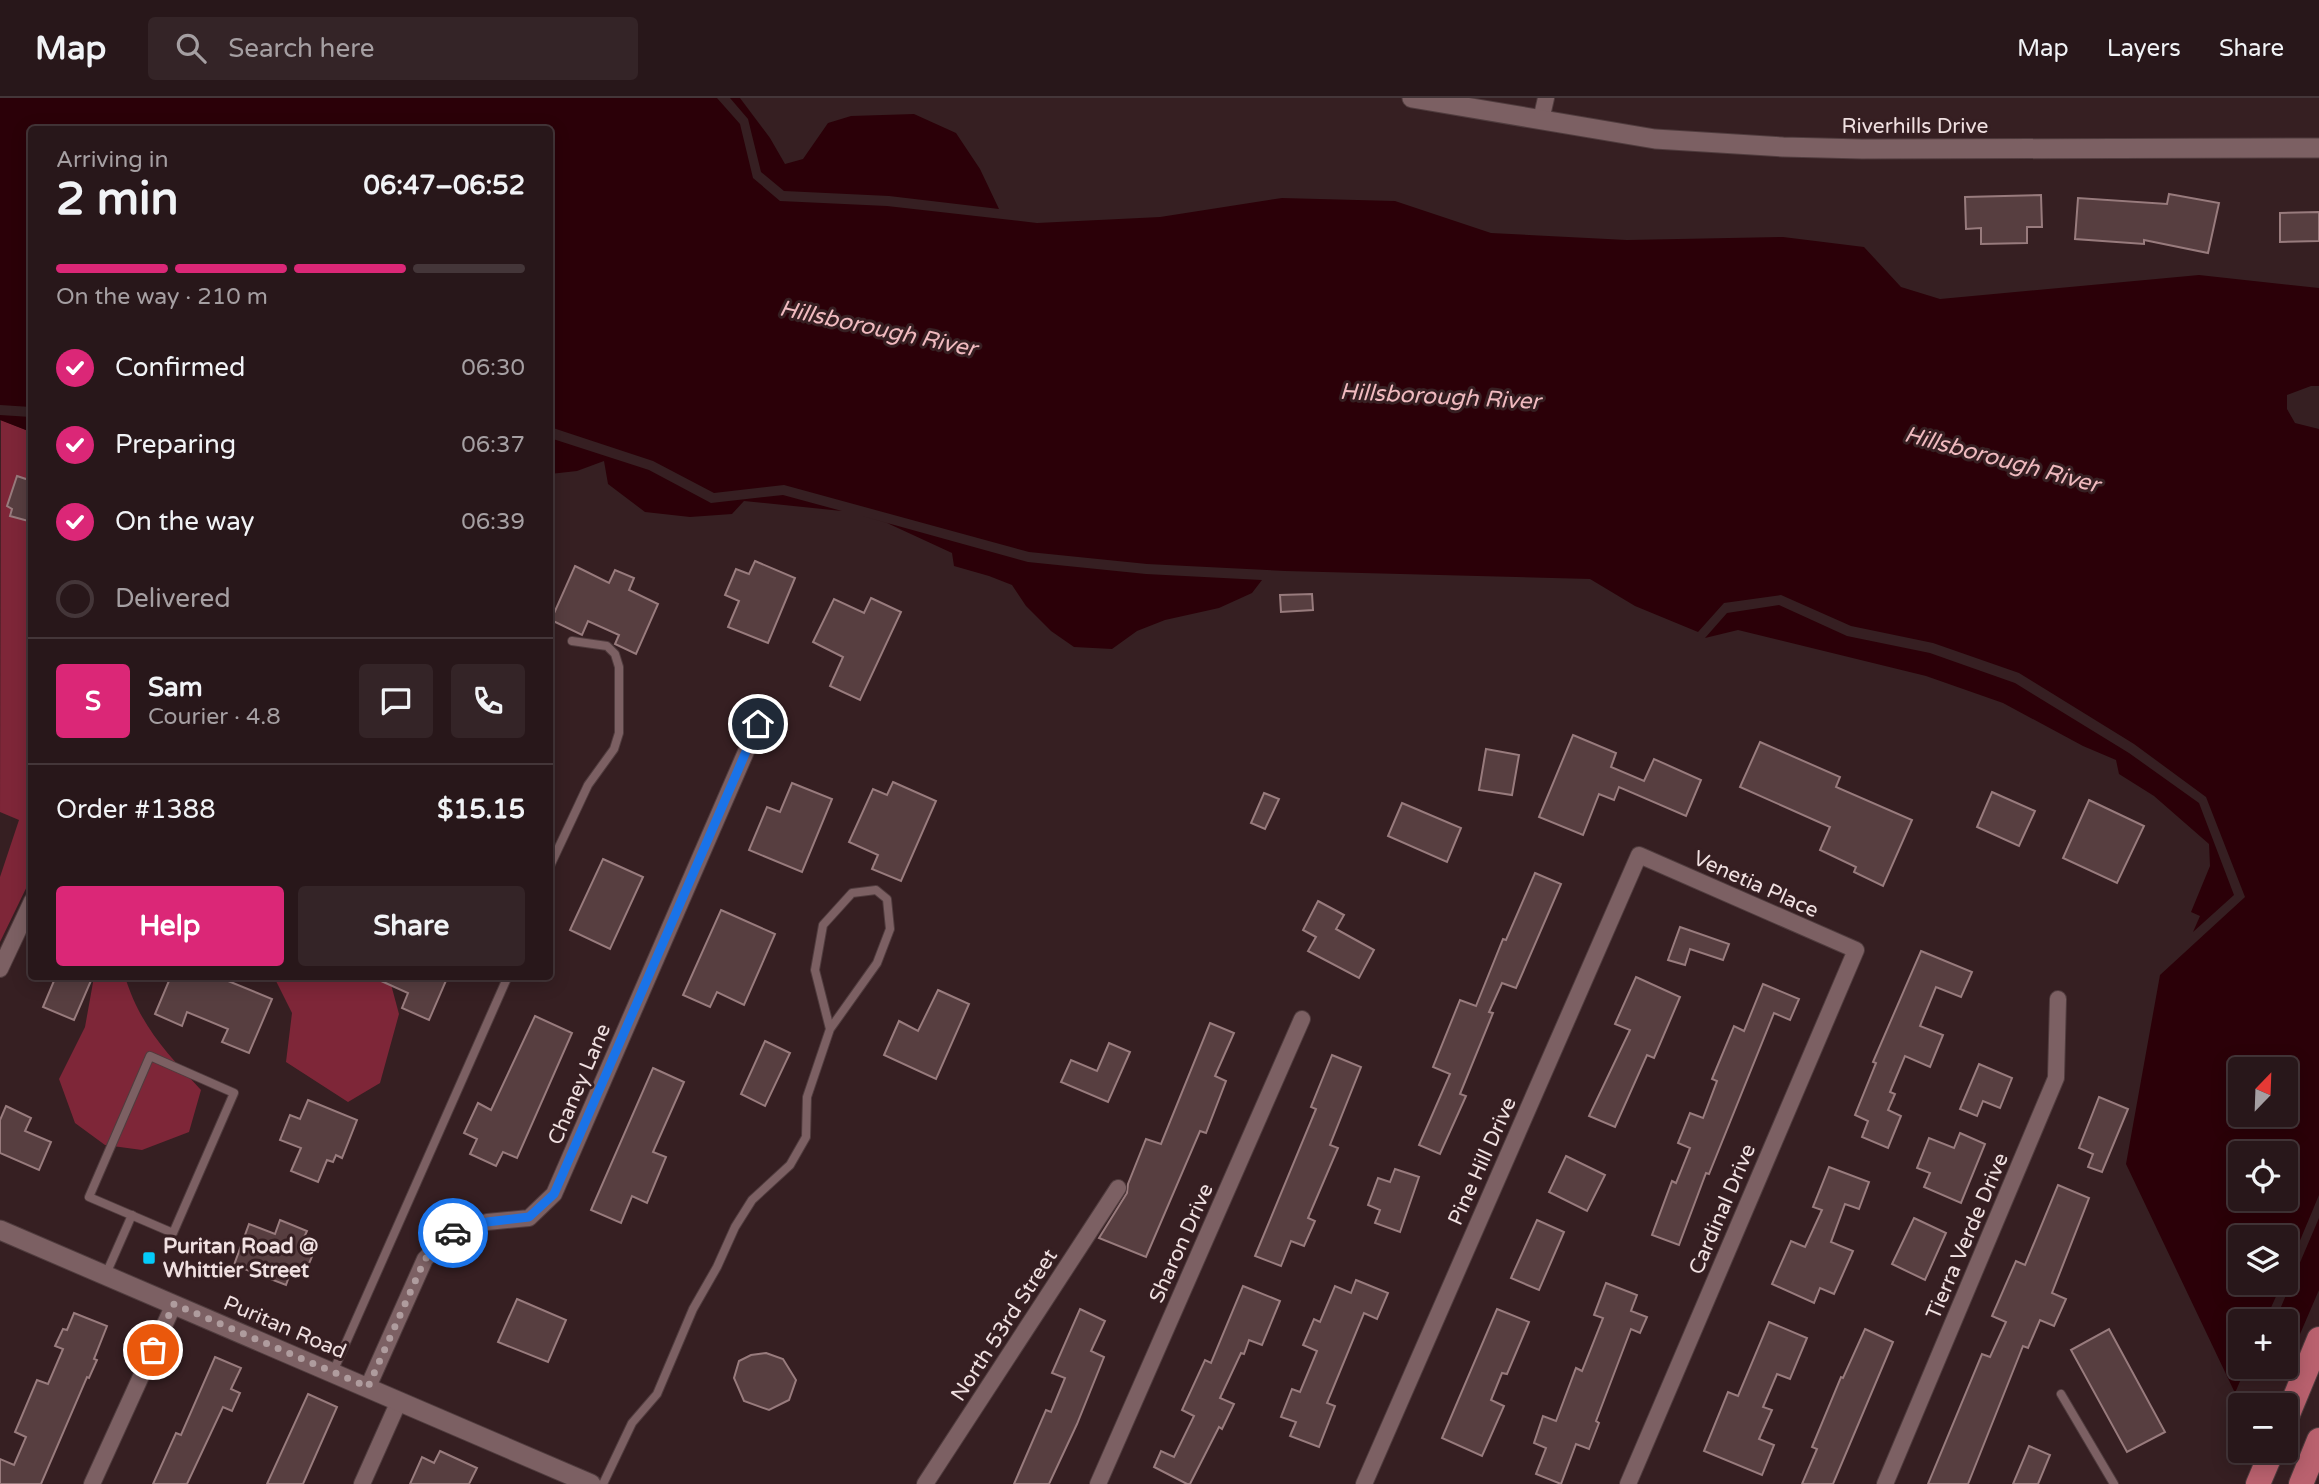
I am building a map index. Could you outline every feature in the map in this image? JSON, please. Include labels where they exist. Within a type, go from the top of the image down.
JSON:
[{"type":"main road","points":[[2297,1393],[2319,1339]]},
{"type":"main road","points":[[2301,1484],[2319,1440]]},
{"type":"main road","points":[[2258,1484],[2267,1463]]},
{"type":"street","name":"Riverhills Drive","points":[[1412,98],[1505,109],[1541,120],[1655,139],[1817,148],[2319,148]]},
{"type":"street","points":[[1541,120],[1546,98]]},
{"type":"street","name":"Chaney Lane","points":[[368,1387],[425,1259],[450,1234],[487,1222],[529,1217],[554,1194],[758,724]]},
{"type":"street","name":"Venetia Place","points":[[1639,855],[1856,950]]},
{"type":"street","name":"Pine Hill Drive","points":[[1364,1484],[1639,855]]},
{"type":"street","points":[[0,969],[28,910]]},
{"type":"street","name":"Cardinal Drive","points":[[1628,1484],[1856,950]]},
{"type":"street","name":"Tierra Verde Drive","points":[[1885,1484],[2056,1079],[2058,999]]},
{"type":"street","name":"Sharon Drive","points":[[1098,1484],[1302,1018]]},
{"type":"street","name":"North 53rd Street","points":[[925,1484],[1118,1188]]},
{"type":"street","name":"Puritan Road","points":[[0,1230],[591,1484]]},
{"type":"street","points":[[92,1484],[174,1304]]},
{"type":"street","points":[[362,1484],[400,1401]]},
{"type":"lane","points":[[553,860],[588,785],[614,749],[620,733],[619,667],[615,654],[607,646],[572,641]]},
{"type":"lane","points":[[603,1484],[632,1423],[657,1394],[693,1309],[717,1267],[735,1227],[752,1200],[790,1165],[806,1137],[807,1097],[830,1029],[877,963],[890,929],[887,899],[876,890],[852,893],[823,925],[815,970],[830,1029]]},
{"type":"lane","points":[[333,1372],[506,980]]},
{"type":"lane","points":[[150,1056],[234,1093],[173,1233],[132,1215],[89,1197],[150,1056]]},
{"type":"lane","points":[[106,1275],[132,1215]]},
{"type":"lane","points":[[2061,1394],[2114,1484]]},
{"type":"shaded area","points":[[1,420],[28,431],[28,884],[0,942],[0,877],[19,820],[0,812]]},
{"type":"shaded area","points":[[93,980],[126,980],[147,1025],[201,1090],[189,1132],[142,1150],[105,1145],[75,1123],[59,1079],[85,1027]]},
{"type":"shaded area","points":[[276,980],[390,980],[399,1014],[380,1083],[348,1102],[286,1062],[292,1013]]},
{"type":"water","name":"Hillsborough River","points":[[0,98],[717,98],[740,124],[753,178],[780,201],[887,206],[1037,223],[1160,217],[1282,198],[1395,201],[1491,233],[1627,240],[1783,237],[1864,247],[1901,287],[1940,299],[2199,275],[2319,288],[2319,386],[2311,386],[2287,395],[2287,409],[2295,423],[2319,429],[2319,1195],[2298,1245],[2298,1225],[2228,1225],[2228,1295],[2277,1295],[2270,1309],[2228,1309],[2228,1378],[2126,1164],[2160,975],[2245,897],[2206,797],[2134,744],[2019,673],[1933,643],[1851,626],[1781,595],[1724,603],[1698,632],[1635,606],[1590,579],[1285,571],[1147,564],[1029,552],[784,485],[714,493],[653,461],[553,428],[553,126],[28,126],[28,407],[0,405]]},
{"type":"water","points":[[730,98],[740,98],[770,138],[785,164],[803,159],[828,123],[851,116],[914,114],[956,133],[980,169],[999,209],[889,196],[784,191],[761,172],[748,119]]},
{"type":"water","points":[[0,415],[28,417],[28,431],[0,420]]},
{"type":"water","points":[[553,439],[649,470],[711,503],[783,495],[842,511],[744,501],[732,514],[690,517],[645,512],[608,484],[604,461],[577,471],[553,474]]},
{"type":"water","points":[[862,516],[1028,562],[1146,574],[1262,580],[1252,593],[1219,608],[1165,620],[1137,631],[1112,649],[1074,647],[1051,631],[1026,606],[1012,585],[954,566],[952,553],[887,523]]},
{"type":"water","points":[[1779,605],[1847,636],[1930,653],[2015,683],[2129,753],[2199,803],[2234,895],[2193,932],[2200,916],[2191,912],[2210,866],[2209,844],[2154,796],[2119,774],[2116,760],[2083,746],[2003,703],[1926,676],[1738,630],[1705,638],[1727,613]]},
{"type":"water","points":[[2319,1218],[2319,1290],[2298,1339],[2298,1309],[2280,1309],[2286,1295],[2298,1295],[2298,1267]]},
{"type":"water","points":[[2228,1379],[2241,1379],[2235,1393]]},
{"type":"building","points":[[2169,194],[2219,203],[2208,253],[2144,240],[2144,244],[2075,239],[2078,198],[2167,204]]},
{"type":"building","points":[[2041,195],[2042,227],[2027,227],[2027,243],[1981,244],[1981,228],[1966,229],[1965,197]]},
{"type":"building","points":[[2319,212],[2319,241],[2280,242],[2280,213]]},
{"type":"building","points":[[17,476],[28,480],[28,521],[10,516],[12,509],[7,506]]},
{"type":"building","points":[[755,561],[795,578],[768,643],[728,627],[739,601],[725,595],[736,569],[749,574]]},
{"type":"building","points":[[575,566],[609,583],[615,570],[634,578],[629,590],[658,604],[636,654],[615,644],[619,635],[588,621],[582,635],[553,621]]},
{"type":"building","points":[[1312,594],[1313,610],[1281,612],[1280,595]]},
{"type":"building","points":[[871,598],[901,612],[860,700],[830,686],[843,657],[813,642],[834,599],[864,613]]},
{"type":"building","points":[[1573,735],[1616,753],[1611,767],[1644,781],[1654,759],[1701,780],[1686,816],[1619,787],[1614,800],[1599,794],[1583,835],[1539,817]]},
{"type":"building","points":[[1760,742],[1840,777],[1836,787],[1912,820],[1883,886],[1854,872],[1856,867],[1820,850],[1830,827],[1740,787]]},
{"type":"building","points":[[1486,749],[1519,755],[1512,795],[1479,790]]},
{"type":"building","points":[[893,782],[936,801],[901,881],[872,869],[878,855],[849,842],[873,789],[887,795]]},
{"type":"building","points":[[792,783],[832,799],[802,872],[749,850],[767,807],[780,812]]},
{"type":"building","points":[[1992,792],[2035,811],[2019,846],[1977,827]]},
{"type":"building","points":[[1264,793],[1279,799],[1265,829],[1251,823]]},
{"type":"building","points":[[2089,800],[2144,826],[2117,883],[2063,858]]},
{"type":"building","points":[[1402,803],[1461,828],[1447,862],[1388,836]]},
{"type":"building","points":[[603,859],[643,877],[610,949],[570,930]]},
{"type":"building","points":[[1535,873],[1561,884],[1516,988],[1502,983],[1489,1012],[1493,1013],[1460,1094],[1466,1096],[1440,1154],[1419,1145],[1450,1074],[1433,1067],[1460,1000],[1476,1006],[1503,939],[1506,940]]},
{"type":"building","points":[[1318,901],[1344,915],[1336,929],[1374,950],[1359,978],[1308,951],[1316,937],[1303,930]]},
{"type":"building","points":[[721,910],[775,934],[744,1005],[717,992],[710,1007],[683,995]]},
{"type":"building","points":[[1680,927],[1729,944],[1723,960],[1690,949],[1685,965],[1668,960]]},
{"type":"building","points":[[1921,951],[1972,972],[1961,997],[1936,987],[1920,1026],[1943,1035],[1930,1067],[1905,1056],[1890,1092],[1895,1094],[1888,1110],[1901,1116],[1888,1148],[1862,1137],[1868,1121],[1855,1115],[1876,1063],[1873,1062]]},
{"type":"building","points":[[1636,977],[1680,997],[1654,1058],[1647,1055],[1615,1127],[1589,1116],[1630,1030],[1615,1024]]},
{"type":"building","points":[[54,980],[91,980],[74,1020],[43,1007]]},
{"type":"building","points":[[169,980],[226,980],[272,999],[249,1053],[222,1042],[228,1029],[187,1012],[182,1026],[155,1014]]},
{"type":"building","points":[[379,980],[446,980],[429,1020],[402,1008],[408,993]]},
{"type":"building","points":[[1763,984],[1799,999],[1790,1020],[1774,1013],[1709,1174],[1706,1173],[1679,1245],[1652,1235],[1672,1181],[1676,1183],[1690,1148],[1678,1143],[1690,1113],[1703,1118],[1717,1081],[1712,1079],[1734,1026],[1744,1031]]},
{"type":"building","points":[[938,990],[969,1004],[936,1079],[884,1055],[899,1021],[918,1031]]},
{"type":"building","points":[[535,1016],[572,1033],[517,1158],[503,1152],[496,1166],[470,1154],[477,1139],[464,1133],[478,1103],[491,1110]]},
{"type":"building","points":[[1210,1023],[1234,1033],[1215,1076],[1226,1081],[1206,1133],[1200,1131],[1146,1257],[1099,1238],[1127,1193],[1146,1139],[1161,1144]]},
{"type":"building","points":[[765,1041],[790,1053],[765,1106],[741,1094]]},
{"type":"building","points":[[1109,1043],[1130,1052],[1108,1102],[1061,1082],[1071,1060],[1097,1071]]},
{"type":"building","points":[[1332,1055],[1361,1067],[1330,1145],[1338,1148],[1308,1218],[1315,1221],[1304,1246],[1291,1241],[1281,1266],[1255,1256],[1316,1109],[1311,1107]]},
{"type":"building","points":[[1979,1064],[2012,1078],[2000,1108],[1983,1101],[1977,1116],[1960,1109]]},
{"type":"building","points":[[653,1068],[684,1082],[653,1152],[666,1157],[647,1203],[632,1196],[621,1223],[591,1210]]},
{"type":"building","points":[[2099,1097],[2128,1109],[2102,1172],[2088,1167],[2093,1154],[2079,1148]]},
{"type":"building","points":[[308,1100],[357,1120],[342,1158],[336,1155],[333,1162],[327,1160],[318,1182],[291,1171],[301,1148],[280,1140],[290,1115],[300,1119]]},
{"type":"building","points":[[6,1106],[31,1118],[25,1131],[51,1142],[39,1170],[0,1153],[0,1120]]},
{"type":"building","points":[[1960,1133],[1985,1144],[1961,1203],[1924,1187],[1930,1173],[1917,1168],[1929,1138],[1954,1148]]},
{"type":"building","points":[[1566,1156],[1605,1175],[1587,1211],[1549,1192]]},
{"type":"building","points":[[1829,1167],[1869,1182],[1859,1209],[1845,1204],[1831,1242],[1853,1251],[1834,1294],[1820,1288],[1814,1303],[1772,1284],[1791,1241],[1805,1247],[1822,1210],[1813,1207]]},
{"type":"building","points":[[1395,1169],[1419,1177],[1400,1232],[1375,1223],[1380,1210],[1368,1205],[1378,1178],[1390,1182]]},
{"type":"building","points":[[2058,1185],[2089,1198],[2052,1293],[2066,1299],[2054,1326],[2040,1320],[2028,1348],[2023,1346],[1968,1484],[1928,1484],[1982,1354],[1990,1357],[2006,1322],[1992,1316],[2016,1261],[2025,1265]]},
{"type":"building","points":[[1914,1218],[1946,1233],[1925,1280],[1892,1264]]},
{"type":"building","points":[[280,1220],[307,1231],[301,1244],[315,1249],[304,1276],[291,1271],[286,1285],[234,1265],[249,1224],[275,1234]]},
{"type":"building","points":[[1537,1220],[1564,1232],[1539,1290],[1511,1278]]},
{"type":"building","points":[[1356,1280],[1388,1293],[1377,1319],[1364,1313],[1327,1403],[1335,1406],[1319,1447],[1290,1436],[1296,1422],[1281,1417],[1292,1389],[1300,1392],[1317,1351],[1303,1345],[1314,1319],[1320,1322],[1335,1286],[1351,1293]]},
{"type":"building","points":[[1606,1283],[1637,1295],[1631,1311],[1647,1317],[1640,1333],[1631,1329],[1596,1421],[1599,1423],[1589,1449],[1576,1444],[1561,1484],[1536,1474],[1546,1448],[1534,1443],[1543,1416],[1556,1421],[1576,1368],[1582,1371],[1603,1318],[1594,1315]]},
{"type":"building","points":[[1243,1286],[1280,1301],[1262,1345],[1249,1340],[1244,1354],[1241,1353],[1220,1398],[1234,1404],[1190,1484],[1187,1484],[1154,1467],[1161,1451],[1174,1457],[1194,1416],[1182,1410],[1205,1360],[1211,1363]]},
{"type":"building","points":[[517,1299],[566,1320],[548,1362],[498,1342]]},
{"type":"building","points":[[1080,1309],[1105,1321],[1091,1351],[1104,1357],[1049,1484],[1014,1484],[1046,1410],[1051,1412],[1065,1378],[1052,1373]]},
{"type":"building","points":[[1497,1309],[1529,1322],[1507,1374],[1502,1373],[1491,1400],[1504,1406],[1482,1456],[1442,1438]]},
{"type":"building","points":[[74,1313],[107,1326],[94,1359],[97,1360],[89,1378],[87,1377],[41,1484],[0,1484],[0,1459],[14,1465],[26,1437],[15,1432],[37,1380],[48,1384],[63,1349],[55,1346],[63,1329],[67,1330]]},
{"type":"building","points":[[1769,1322],[1807,1338],[1790,1379],[1777,1374],[1763,1407],[1772,1410],[1759,1439],[1774,1445],[1762,1475],[1704,1451],[1728,1392],[1738,1396]]},
{"type":"building","points":[[1865,1329],[1893,1342],[1833,1484],[1802,1484],[1817,1449],[1812,1447],[1841,1377],[1843,1378]]},
{"type":"building","points":[[2109,1329],[2165,1432],[2127,1452],[2071,1350]]},
{"type":"building","points":[[766,1353],[783,1359],[796,1380],[789,1400],[769,1410],[744,1401],[734,1378],[739,1361],[751,1355]]},
{"type":"building","points":[[215,1357],[241,1368],[231,1389],[240,1393],[232,1411],[223,1407],[187,1484],[153,1484],[176,1433],[181,1435]]},
{"type":"building","points":[[308,1394],[337,1407],[303,1484],[267,1484]]},
{"type":"building","points":[[2029,1446],[2050,1455],[2038,1484],[2013,1484]]},
{"type":"building","points":[[440,1451],[477,1468],[469,1484],[410,1484],[422,1457],[434,1463]]},
{"type":"way so far","points":[[153,1350],[174,1304],[368,1387],[425,1259],[453,1233]]},
{"type":"place","name":"Puritan Road @ Whittier Street","points":[[149,1258]]},
{"type":"route","points":[[453,1233],[487,1222],[529,1217],[554,1194],[758,724]]}]
